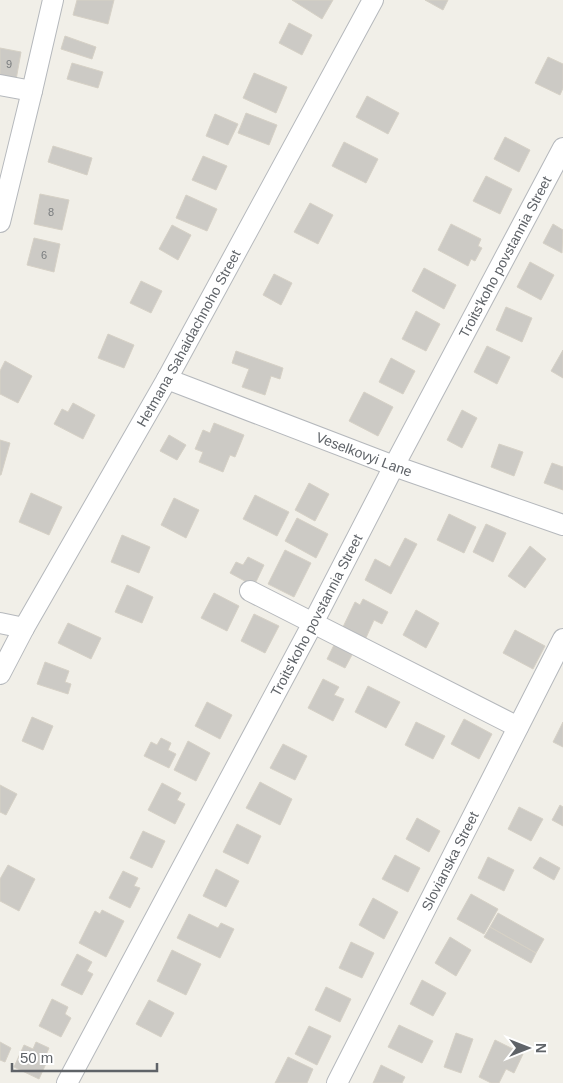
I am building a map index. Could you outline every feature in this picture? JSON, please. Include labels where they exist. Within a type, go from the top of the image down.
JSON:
[{"type":"street","points":[[0,222],[53,0]]},
{"type":"street","name":"Hetmana Sahaidachnoho Street","points":[[0,674],[24,628],[167,378],[373,0]]},
{"type":"street","points":[[0,85],[32,91]]},
{"type":"street","name":"Troits'koho povstannia Street","points":[[67,1083],[313,623],[563,148]]},
{"type":"street","name":"Veselkovyi Lane","points":[[167,378],[394,466],[563,526]]},
{"type":"street","points":[[250,591],[518,727]]},
{"type":"street","points":[[0,623],[24,628]]},
{"type":"street","name":"Slovianska Street","points":[[337,1083],[563,640]]},
{"type":"building","points":[[77,0],[114,0],[108,24],[73,15]]},
{"type":"building","points":[[292,0],[333,0],[322,19]]},
{"type":"building","points":[[425,0],[448,0],[443,10]]},
{"type":"building","points":[[289,23],[312,35],[302,55],[279,43]]},
{"type":"building","points":[[65,36],[96,47],[92,59],[61,49]]},
{"type":"building","points":[[0,48],[21,52],[16,80],[0,76]]},
{"type":"building","points":[[548,57],[563,64],[563,88],[560,95],[535,83]]},
{"type":"building","points":[[72,63],[103,72],[98,88],[67,79]]},
{"type":"building","points":[[254,73],[287,87],[276,113],[243,98]]},
{"type":"building","points":[[367,96],[399,113],[388,134],[356,117]]},
{"type":"building","points":[[246,113],[277,125],[269,145],[238,133]]},
{"type":"building","points":[[215,114],[238,124],[228,145],[206,136]]},
{"type":"building","points":[[505,137],[530,150],[519,172],[494,159]]},
{"type":"building","points":[[344,142],[378,159],[366,183],[332,166]]},
{"type":"building","points":[[53,146],[92,158],[87,175],[48,162]]},
{"type":"building","points":[[203,156],[227,166],[216,190],[192,180]]},
{"type":"building","points":[[486,176],[512,189],[500,214],[473,201]]},
{"type":"building","points":[[40,194],[69,200],[62,230],[34,224]]},
{"type":"building","points":[[186,195],[217,209],[207,231],[176,218]]},
{"type":"building","points":[[310,203],[333,215],[318,244],[294,232]]},
{"type":"building","points":[[451,224],[481,239],[478,246],[482,248],[475,261],[471,259],[468,266],[438,250]]},
{"type":"building","points":[[553,224],[563,230],[562,253],[543,243]]},
{"type":"building","points":[[172,225],[191,235],[178,260],[159,249]]},
{"type":"building","points":[[34,238],[60,244],[54,272],[27,265]]},
{"type":"building","points":[[530,262],[554,275],[541,300],[517,287]]},
{"type":"building","points":[[424,268],[456,285],[444,309],[412,291]]},
{"type":"building","points":[[274,274],[292,283],[281,305],[263,295]]},
{"type":"building","points":[[141,281],[162,291],[151,313],[130,303]]},
{"type":"building","points":[[506,307],[532,318],[522,342],[496,330]]},
{"type":"building","points":[[416,311],[440,324],[426,351],[402,339]]},
{"type":"building","points":[[108,334],[134,345],[124,368],[98,358]]},
{"type":"building","points":[[487,346],[510,357],[497,384],[474,372]]},
{"type":"building","points":[[563,350],[563,378],[551,371]]},
{"type":"building","points":[[236,351],[283,368],[280,379],[271,376],[265,395],[242,387],[249,369],[232,363]]},
{"type":"building","points":[[391,358],[415,371],[403,394],[379,382]]},
{"type":"building","points":[[5,361],[32,376],[18,403],[0,394],[0,371]]},
{"type":"building","points":[[364,392],[393,407],[378,436],[349,421]]},
{"type":"building","points":[[73,403],[95,415],[83,439],[54,424],[62,409],[68,412]]},
{"type":"building","points":[[462,410],[477,418],[462,448],[447,440]]},
{"type":"building","points":[[214,423],[244,435],[235,457],[230,455],[223,472],[199,462],[203,452],[195,449],[203,430],[210,433]]},
{"type":"building","points":[[169,435],[186,445],[177,460],[160,451]]},
{"type":"building","points":[[0,440],[10,443],[1,475],[0,475]]},
{"type":"building","points":[[499,444],[523,452],[514,476],[491,467]]},
{"type":"building","points":[[552,463],[563,467],[563,490],[544,483]]},
{"type":"building","points":[[309,483],[329,494],[315,521],[295,510]]},
{"type":"building","points":[[31,493],[62,507],[49,535],[19,522]]},
{"type":"building","points":[[255,495],[289,512],[277,536],[243,519]]},
{"type":"building","points":[[174,498],[199,510],[186,538],[161,525]]},
{"type":"building","points":[[449,514],[476,527],[464,553],[437,540]]},
{"type":"building","points":[[297,518],[328,534],[316,558],[285,541]]},
{"type":"building","points":[[486,524],[506,533],[493,562],[473,552]]},
{"type":"building","points":[[122,535],[150,547],[139,573],[111,562]]},
{"type":"building","points":[[405,538],[417,544],[391,594],[365,580],[375,559],[390,567]]},
{"type":"building","points":[[530,546],[546,559],[525,588],[508,576]]},
{"type":"building","points":[[285,550],[311,563],[294,597],[268,584]]},
{"type":"building","points":[[248,557],[264,565],[254,586],[230,573],[236,562],[243,565]]},
{"type":"building","points":[[127,585],[153,597],[142,623],[115,612]]},
{"type":"building","points":[[214,593],[239,606],[227,631],[201,618]]},
{"type":"building","points":[[363,599],[388,612],[382,624],[374,620],[365,640],[342,629],[355,602],[360,605]]},
{"type":"building","points":[[416,610],[439,623],[426,648],[403,635]]},
{"type":"building","points":[[254,614],[279,626],[265,653],[241,641]]},
{"type":"building","points":[[68,623],[101,638],[91,659],[58,643]]},
{"type":"building","points":[[515,630],[545,646],[533,669],[503,653]]},
{"type":"building","points":[[335,643],[353,653],[345,668],[327,659]]},
{"type":"building","points":[[45,662],[69,671],[65,682],[71,684],[68,694],[37,684]]},
{"type":"building","points":[[323,679],[339,687],[334,695],[344,699],[333,721],[308,708]]},
{"type":"building","points":[[368,686],[400,702],[386,728],[355,712]]},
{"type":"building","points":[[207,702],[232,715],[220,739],[195,726]]},
{"type":"building","points":[[32,717],[53,726],[43,750],[22,741]]},
{"type":"building","points":[[464,719],[492,734],[479,759],[451,744]]},
{"type":"building","points":[[416,722],[445,736],[433,759],[405,745]]},
{"type":"building","points":[[563,722],[563,747],[553,742]]},
{"type":"building","points":[[161,738],[171,743],[168,750],[176,754],[169,768],[144,756],[151,742],[157,745]]},
{"type":"building","points":[[188,741],[210,753],[196,781],[174,770]]},
{"type":"building","points":[[283,744],[307,756],[295,780],[270,768]]},
{"type":"building","points":[[260,782],[292,799],[280,825],[246,808]]},
{"type":"building","points":[[162,783],[181,793],[177,800],[185,804],[175,824],[148,810]]},
{"type":"building","points":[[0,785],[17,794],[6,815],[0,812]]},
{"type":"building","points":[[560,805],[563,807],[563,826],[552,820]]},
{"type":"building","points":[[519,807],[543,819],[531,841],[508,829]]},
{"type":"building","points":[[417,818],[440,831],[429,852],[406,839]]},
{"type":"building","points":[[237,824],[261,836],[248,864],[223,852]]},
{"type":"building","points":[[143,831],[165,841],[152,868],[130,858]]},
{"type":"building","points":[[395,855],[420,868],[408,892],[382,879]]},
{"type":"building","points":[[488,857],[514,870],[504,891],[478,878]]},
{"type":"building","points":[[540,857],[560,868],[554,880],[533,868]]},
{"type":"building","points":[[8,865],[35,879],[19,911],[0,901],[0,879]]},
{"type":"building","points":[[216,869],[239,881],[226,907],[203,896]]},
{"type":"building","points":[[123,871],[138,878],[134,886],[140,888],[130,908],[109,898]]},
{"type":"building","points":[[471,894],[498,909],[484,934],[457,919]]},
{"type":"building","points":[[373,898],[398,912],[384,939],[359,925]]},
{"type":"building","points":[[102,910],[124,921],[106,957],[79,943],[95,911],[100,914]]},
{"type":"building","points":[[498,913],[544,939],[536,953],[490,927]]},
{"type":"building","points":[[189,914],[218,928],[221,923],[234,929],[220,958],[177,938]]},
{"type":"building","points":[[490,927],[536,953],[531,963],[484,937]]},
{"type":"building","points":[[450,937],[471,950],[456,976],[435,963]]},
{"type":"building","points":[[351,942],[374,953],[362,978],[339,968]]},
{"type":"building","points":[[172,950],[201,964],[186,995],[157,981]]},
{"type":"building","points":[[77,954],[92,962],[87,971],[93,974],[82,995],[61,985]]},
{"type":"building","points":[[422,980],[446,993],[433,1016],[410,1004]]},
{"type":"building","points":[[326,987],[351,999],[340,1022],[315,1010]]},
{"type":"building","points":[[52,999],[68,1007],[65,1014],[71,1018],[61,1037],[39,1026]]},
{"type":"building","points":[[149,1000],[174,1013],[161,1037],[136,1024]]},
{"type":"building","points":[[399,1025],[433,1041],[422,1063],[388,1047]]},
{"type":"building","points":[[309,1026],[331,1036],[317,1065],[295,1054]]},
{"type":"building","points":[[456,1033],[473,1039],[461,1073],[444,1067]]},
{"type":"building","points":[[495,1040],[523,1054],[514,1073],[506,1069],[499,1083],[491,1083],[479,1077]]},
{"type":"building","points":[[0,1042],[11,1048],[5,1062],[0,1060]]},
{"type":"building","points":[[36,1042],[49,1048],[46,1055],[49,1057],[39,1079],[14,1067],[24,1045],[33,1049]]},
{"type":"building","points":[[288,1057],[313,1069],[307,1083],[275,1083]]},
{"type":"building","points":[[381,1065],[405,1077],[402,1083],[373,1083]]}]
